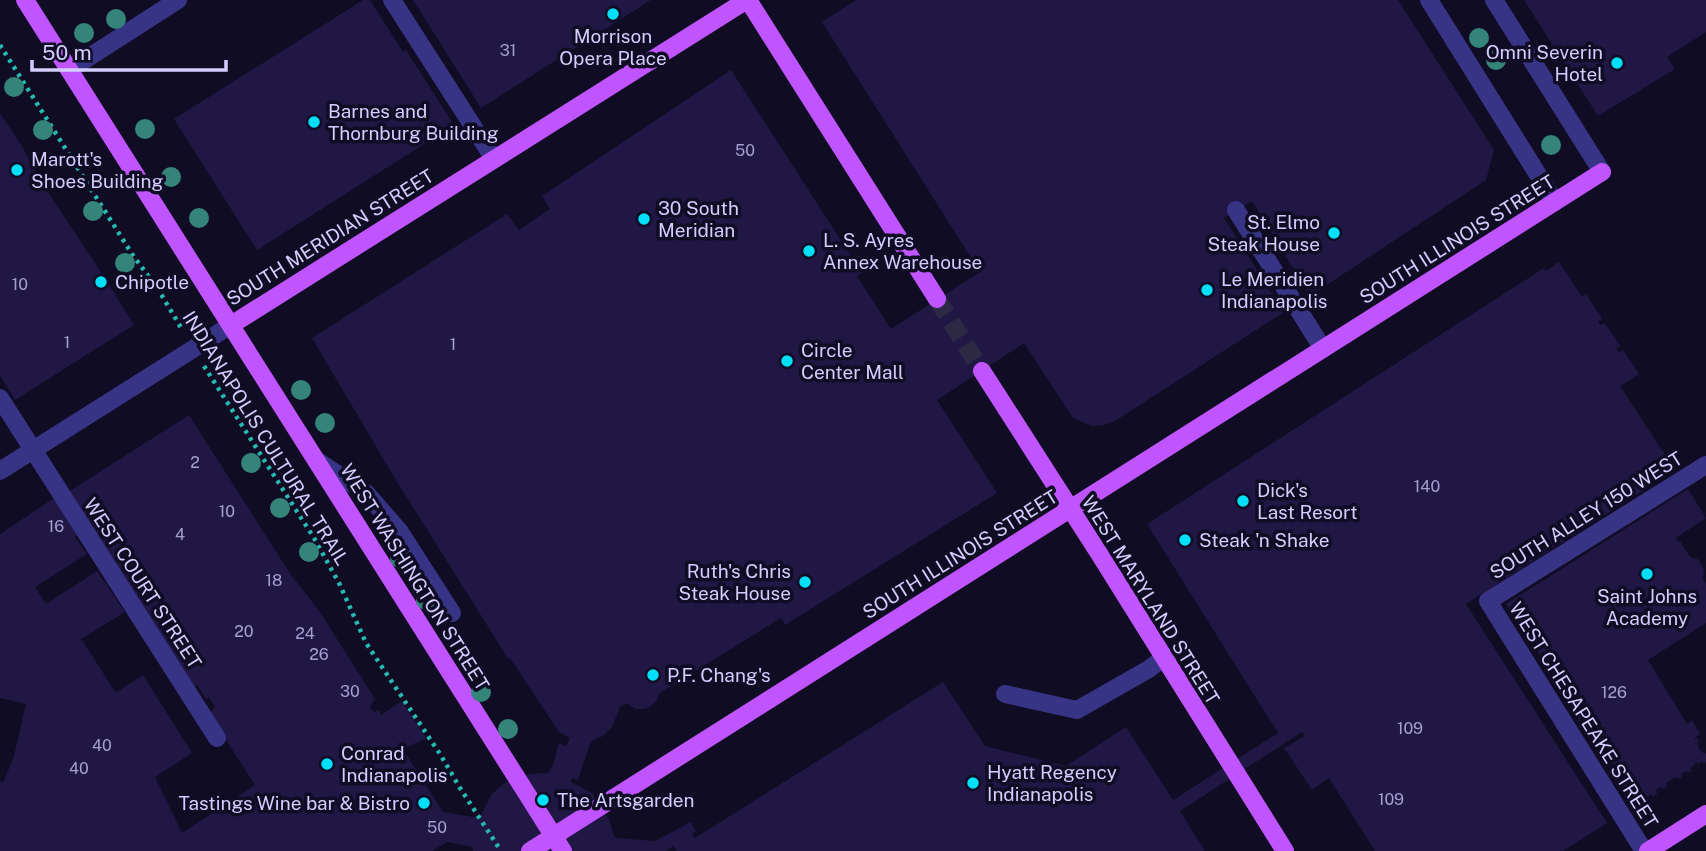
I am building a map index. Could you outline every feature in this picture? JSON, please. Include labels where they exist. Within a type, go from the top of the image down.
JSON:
[{"type":"main road","name":"WEST WASHINGTON STREET","points":[[24,0],[558,843]]},
{"type":"main road","name":"SOUTH MERIDIAN STREET","points":[[231,325],[748,0]]},
{"type":"main road","points":[[748,0],[937,299]]},
{"type":"main road","name":"SOUTH ILLINOIS STREET","points":[[530,851],[558,843],[1070,509],[1602,172]]},
{"type":"main road","name":"WEST MARYLAND STREET","points":[[982,371],[1285,851]]},
{"type":"main road","points":[[1646,851],[1706,814]]},
{"type":"street","points":[[69,70],[178,0]]},
{"type":"street","points":[[392,0],[494,159]]},
{"type":"street","points":[[1429,0],[1555,202]]},
{"type":"street","points":[[1494,0],[1602,172]]},
{"type":"street","points":[[1236,210],[1323,349]]},
{"type":"street","points":[[0,471],[231,325]]},
{"type":"street","name":"WEST COURT STREET","points":[[0,398],[217,738]]},
{"type":"street","points":[[316,460],[366,493],[400,532],[452,613]]},
{"type":"street","name":"SOUTH ALLEY 150 WEST","points":[[1488,601],[1706,465]]},
{"type":"street","name":"WEST CHESAPEAKE STREET","points":[[1488,601],[1646,851]]},
{"type":"street","points":[[1005,694],[1077,710],[1149,669],[1163,658]]},
{"type":"path","name":"INDIANAPOLIS CULTURAL TRAIL","points":[[0,45],[132,254],[158,289],[314,538],[339,583],[366,643],[501,851]]},
{"type":"building","name":"Barnes and Thornburg Building","points":[[363,0],[370,0],[454,125],[257,250],[174,119]]},
{"type":"building","points":[[413,0],[651,0],[481,108]]},
{"type":"building","points":[[856,0],[1398,0],[1494,150],[1486,180],[1310,296],[1252,201],[1224,218],[1284,312],[1115,421],[1092,426],[1073,418],[1024,343],[937,400],[997,493],[785,625],[781,618],[660,693],[650,707],[636,709],[626,703],[620,707],[612,727],[603,736],[591,741],[578,780],[572,778],[571,782],[592,793],[608,818],[615,838],[655,841],[691,822],[696,831],[692,834],[695,838],[943,682],[985,746],[1066,766],[1126,727],[1173,800],[1278,733],[1147,524],[1544,268],[1546,271],[1559,262],[1582,297],[1586,294],[1602,319],[1598,322],[1600,325],[1605,323],[1620,346],[1616,349],[1619,353],[1623,350],[1639,374],[1620,386],[1675,470],[1466,604],[1607,823],[1563,851],[1375,851],[1329,778],[1312,790],[1284,748],[1305,736],[1302,732],[1180,811],[1205,851],[677,851],[673,846],[666,851],[473,851],[472,847],[447,842],[432,851],[0,851],[0,781],[3,783],[14,756],[26,704],[0,698],[0,534],[57,496],[79,534],[75,537],[87,554],[35,587],[46,604],[97,571],[125,612],[78,641],[82,640],[117,692],[143,675],[192,753],[155,777],[182,833],[255,785],[209,714],[215,707],[209,697],[206,699],[197,685],[193,688],[68,492],[189,415],[291,575],[318,609],[375,699],[370,707],[374,713],[379,710],[381,715],[402,701],[426,738],[403,749],[443,812],[479,818],[492,794],[506,782],[529,774],[548,773],[559,743],[566,746],[570,738],[559,732],[510,658],[509,660],[394,477],[312,338],[507,214],[519,230],[550,209],[542,196],[731,70],[862,273],[857,276],[891,329],[980,272],[822,22]]},
{"type":"building","name":"Omni Severin Hotel","points":[[1524,0],[1706,0],[1706,32],[1667,57],[1675,69],[1598,116]]},
{"type":"building","points":[[0,113],[134,325],[15,400],[0,375]]},
{"type":"building","points":[[1688,489],[1706,518],[1676,538],[1690,557],[1698,559],[1704,570],[1706,623],[1648,660],[1687,724],[1692,720],[1700,734],[1694,740],[1697,738],[1700,751],[1706,753],[1706,762],[1697,762],[1690,769],[1692,771],[1686,771],[1681,774],[1682,777],[1675,777],[1666,783],[1667,787],[1656,790],[1657,794],[1653,797],[1651,794],[1642,797],[1639,802],[1641,805],[1632,805],[1630,802],[1633,800],[1625,788],[1622,790],[1506,604]]},
{"type":"tunnel","points":[[937,299],[982,371]]},
{"type":"place","name":"Morrison Opera Place","points":[[613,14]]},
{"type":"place","name":"Omni Severin Hotel","points":[[1617,63]]},
{"type":"place","name":"Barnes and Thornburg Building","points":[[314,122]]},
{"type":"place","name":"Marott's Shoes Building","points":[[17,170]]},
{"type":"place","name":"30 South Meridian","points":[[644,219]]},
{"type":"place","name":"St. Elmo Steak House","points":[[1334,233]]},
{"type":"place","name":"L. S. Ayres Annex Warehouse","points":[[809,251]]},
{"type":"place","name":"Chipotle","points":[[101,282]]},
{"type":"place","name":"Le Meridien Indianapolis","points":[[1207,290]]},
{"type":"place","name":"Circle Center Mall","points":[[787,361]]},
{"type":"place","name":"Dick's Last Resort","points":[[1243,501]]},
{"type":"place","name":"Steak 'n Shake","points":[[1185,540]]},
{"type":"place","name":"Saint Johns Academy","points":[[1647,574]]},
{"type":"place","name":"Ruth's Chris Steak House","points":[[805,582]]},
{"type":"place","name":"P.F. Chang's","points":[[653,675]]},
{"type":"place","name":"Conrad Indianapolis","points":[[327,764]]},
{"type":"place","name":"Hyatt Regency Indianapolis","points":[[973,783]]},
{"type":"place","name":"The Artsgarden","points":[[543,800]]},
{"type":"place","name":"Tastings Wine bar & Bistro","points":[[424,803]]}]
